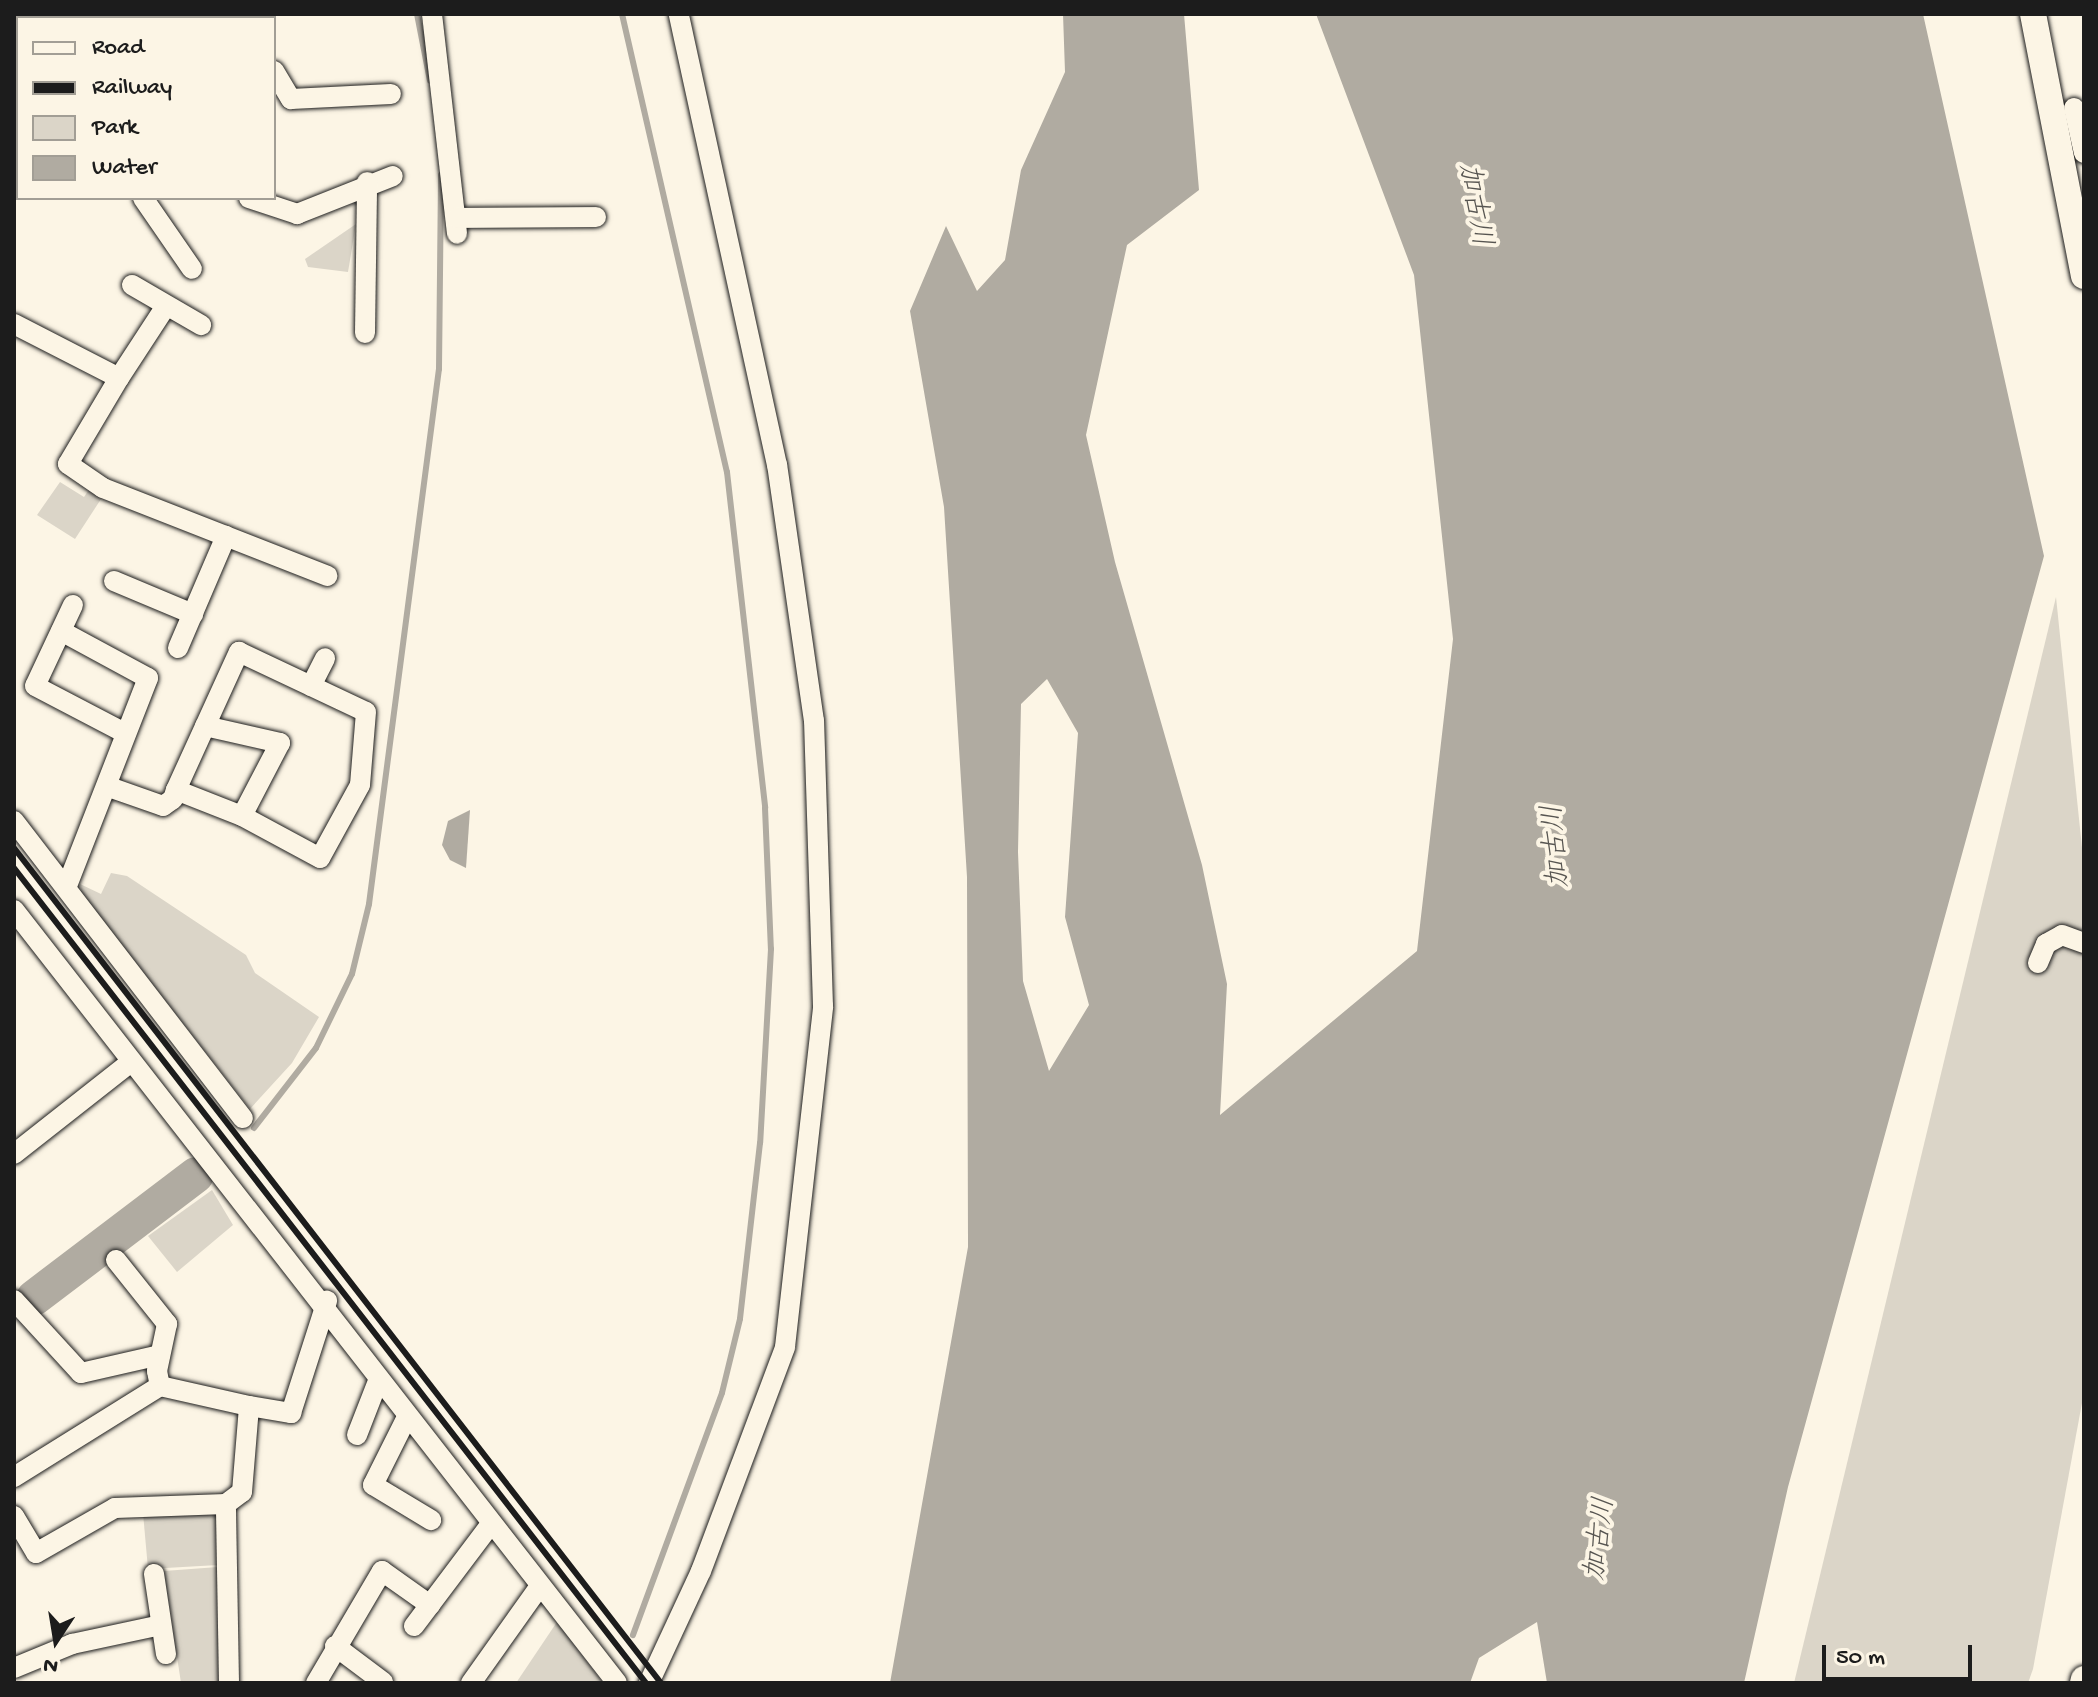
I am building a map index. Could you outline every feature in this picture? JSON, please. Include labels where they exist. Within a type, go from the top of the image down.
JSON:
[{"type":"main road","points":[[2033,14],[2069,108],[2084,276]]},
{"type":"street","points":[[432,14],[457,226],[596,217]]},
{"type":"street","points":[[649,1683],[707,1557],[785,1347],[823,1006],[814,721],[777,465],[679,14]]},
{"type":"street","points":[[690,65],[692,14]]},
{"type":"street","points":[[276,74],[291,99],[377,89]]},
{"type":"street","points":[[2069,108],[2084,153]]},
{"type":"street","points":[[255,200],[297,214],[367,182],[393,176]]},
{"type":"street","points":[[365,333],[367,182]]},
{"type":"street","points":[[144,200],[192,269]]},
{"type":"street","points":[[132,285],[201,325]]},
{"type":"street","points":[[166,306],[68,464],[103,488],[327,576]]},
{"type":"street","points":[[14,324],[119,378]]},
{"type":"street","points":[[178,648],[226,536]]},
{"type":"street","points":[[114,581],[193,614]]},
{"type":"street","points":[[73,605],[35,686],[125,733]]},
{"type":"street","points":[[61,631],[148,678],[125,733],[109,787],[66,888]]},
{"type":"street","points":[[109,787],[163,806],[176,790],[239,652],[366,712],[360,785],[320,858],[242,816],[176,790]]},
{"type":"street","points":[[311,686],[325,658]]},
{"type":"street","points":[[205,726],[280,743],[242,816]]},
{"type":"street","points":[[14,821],[243,1118]]},
{"type":"street","points":[[14,910],[325,1304],[378,1381],[617,1683]]},
{"type":"street","points":[[2038,963],[2046,944],[2062,935],[2084,943]]},
{"type":"street","points":[[14,1154],[131,1062]]},
{"type":"street","points":[[116,1260],[152,1291],[167,1324],[160,1355],[160,1386]]},
{"type":"street","points":[[14,1300],[81,1373],[160,1355]]},
{"type":"street","points":[[14,1477],[160,1386],[291,1413],[325,1304]]},
{"type":"street","points":[[357,1435],[378,1381]]},
{"type":"street","points":[[14,1516],[36,1553],[115,1508],[226,1504],[242,1492],[249,1406]]},
{"type":"street","points":[[407,1417],[373,1485],[431,1520]]},
{"type":"street","points":[[226,1504],[229,1683]]},
{"type":"street","points":[[414,1626],[491,1524]]},
{"type":"street","points":[[316,1683],[335,1646],[382,1571],[430,1605]]},
{"type":"street","points":[[154,1574],[166,1654]]},
{"type":"street","points":[[471,1683],[540,1586]]},
{"type":"street","points":[[14,1668],[72,1644],[161,1625]]},
{"type":"street","points":[[335,1646],[383,1682]]},
{"type":"green space","points":[[356,224],[348,272],[308,267],[305,259]]},
{"type":"green space","points":[[60,482],[84,497],[90,488],[103,496],[75,539],[37,515]]},
{"type":"green space","points":[[2056,597],[2084,867],[2084,1392],[2033,1669],[2028,1683],[1794,1683]]},
{"type":"green space","points":[[111,873],[127,876],[246,955],[255,973],[319,1017],[292,1063],[250,1109],[81,893],[80,884],[101,894]]},
{"type":"green space","points":[[212,1190],[233,1225],[177,1272],[148,1236]]},
{"type":"green space","points":[[211,1508],[219,1517],[218,1565],[148,1569],[143,1513]]},
{"type":"green space","points":[[218,1567],[222,1683],[181,1683],[164,1571]]},
{"type":"green space","points":[[557,1622],[603,1683],[516,1683]]},
{"type":"water","name":"加古川","points":[[1063,14],[1184,14],[1199,190],[1127,245],[1086,435],[1115,562],[1202,865],[1227,984],[1220,1115],[1417,951],[1453,639],[1414,275],[1316,14],[1923,14],[2044,556],[1788,1487],[1744,1683],[1547,1683],[1537,1622],[1479,1658],[1470,1683],[890,1683],[968,1247],[967,877],[944,507],[910,311],[946,226],[977,291],[1005,260],[1021,170],[1065,72]],"holes":[[[1047,679],[1078,733],[1065,917],[1089,1005],[1049,1071],[1023,981],[1018,852],[1021,704]]]},
{"type":"water","points":[[470,810],[466,868],[450,860],[442,845],[448,821]]},
{"type":"waterway","points":[[417,14],[430,81]]},
{"type":"waterway","points":[[622,14],[727,472],[765,808],[771,949],[760,1143],[740,1319],[722,1393],[633,1635]]},
{"type":"waterway","points":[[254,1128],[316,1048],[352,974],[369,904],[439,369],[441,175]]},
{"type":"waterway","points":[[34,1298],[196,1175]]},
{"type":"railway","points":[[14,848],[661,1683]]},
{"type":"railway","points":[[14,868],[646,1683]]}]
